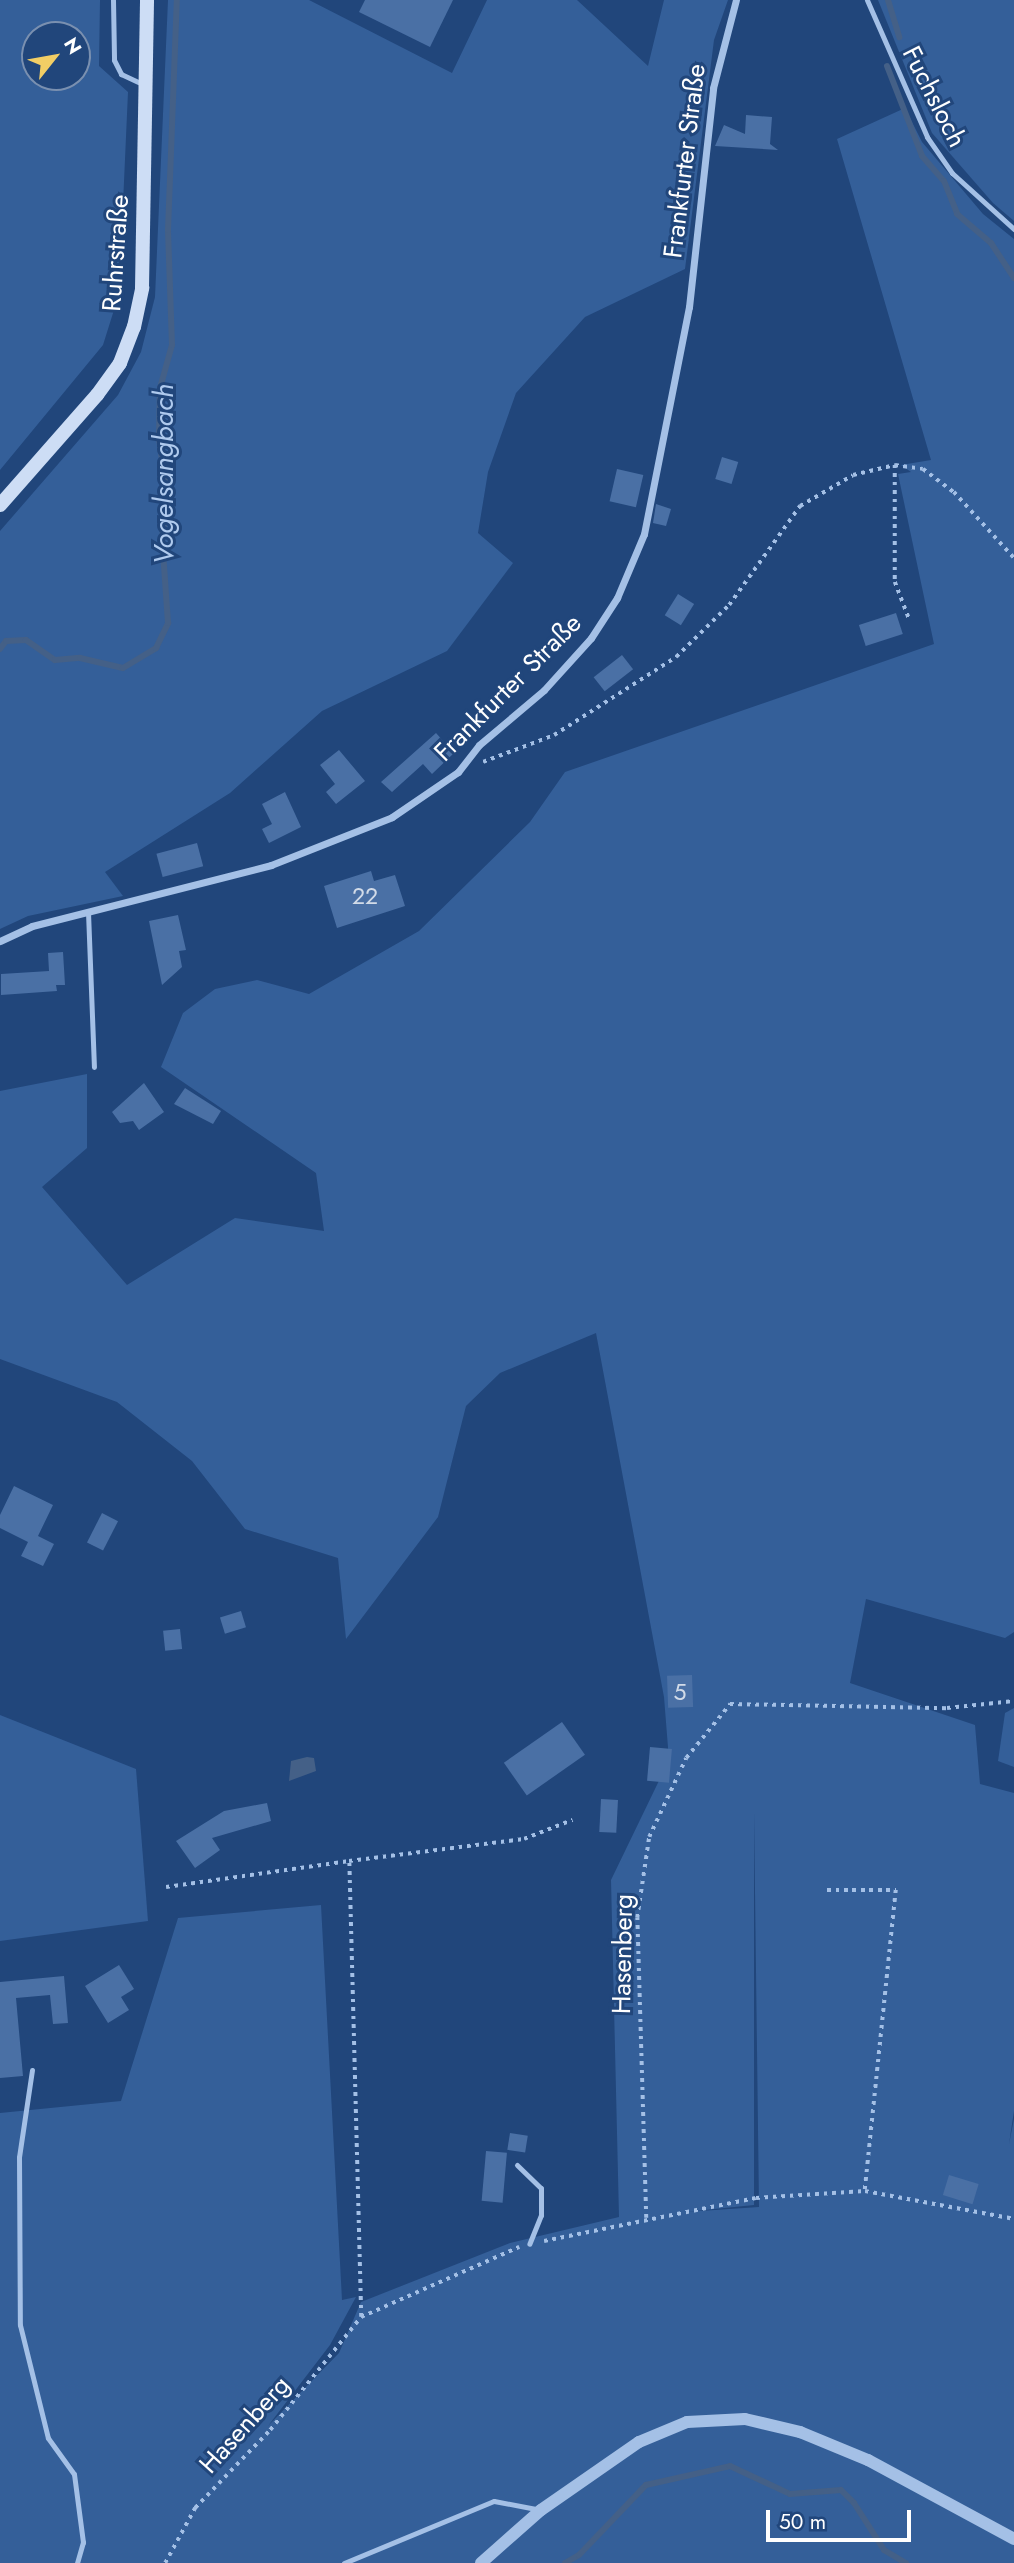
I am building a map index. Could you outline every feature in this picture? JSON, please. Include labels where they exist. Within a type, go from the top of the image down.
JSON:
[{"type":"main road","name":"Ruhrstraße","points":[[0,505],[97,395],[120,363],[134,327],[142,288],[148,86],[147,0]]},
{"type":"street","name":"Frankfurter Straße","points":[[0,941],[32,926],[271,865],[392,817],[458,772],[480,745],[576,656],[606,618],[637,556],[689,307],[713,88],[736,0]]},
{"type":"street","points":[[481,2563],[541,2510],[639,2442],[687,2423],[745,2419],[800,2432],[868,2460],[1014,2539]]},
{"type":"lane","points":[[113,0],[114,60],[121,74],[148,86]]},
{"type":"lane","name":"Fuchsloch","points":[[867,0],[927,137],[952,173],[1014,229]]},
{"type":"lane","points":[[88,912],[94,1067]]},
{"type":"lane","points":[[32,2070],[19,2157],[20,2325],[48,2438],[74,2474],[83,2542],[77,2563]]},
{"type":"lane","points":[[517,2165],[541,2188],[541,2215],[529,2244]]},
{"type":"lane","points":[[344,2563],[494,2501],[541,2510]]},
{"type":"path","points":[[458,772],[554,735],[648,678],[702,635],[729,605],[800,506],[853,475],[895,465],[923,469],[937,478],[1014,558]]},
{"type":"path","points":[[895,465],[895,582],[909,618]]},
{"type":"path","name":"Hasenberg","points":[[646,2218],[637,1918],[649,1837],[686,1758],[730,1704],[947,1708],[1014,1701]]},
{"type":"path","points":[[166,1887],[524,1839],[572,1820]]},
{"type":"path","points":[[349,1861],[361,2317]]},
{"type":"path","points":[[827,1890],[896,1890],[865,2191]]},
{"type":"path","name":"Hasenberg","points":[[165,2563],[195,2508],[270,2430],[361,2317],[529,2244],[646,2218],[756,2198],[865,2191],[1014,2219]]},
{"type":"shaded area","points":[[0,0],[100,0],[99,66],[128,92],[119,294],[103,345],[0,470]]},
{"type":"shaded area","points":[[168,0],[309,0],[452,73],[487,0],[577,0],[648,66],[664,0],[728,0],[714,40],[685,269],[585,317],[516,393],[488,472],[478,533],[513,563],[447,651],[322,711],[230,793],[105,872],[123,896],[28,916],[0,929],[0,531],[118,395],[141,352],[155,297]]},
{"type":"shaded area","points":[[878,0],[1014,0],[1014,221],[993,203],[932,133]]},
{"type":"shaded area","points":[[905,108],[922,142],[983,214],[1014,239],[1014,1632],[1005,1638],[866,1599],[850,1683],[975,1725],[980,1784],[1014,1793],[1014,2111],[1009,2144],[1014,2119],[1014,2563],[0,2563],[0,2113],[121,2101],[178,1918],[321,1905],[342,2300],[356,2297],[330,2345],[268,2426],[339,2353],[361,2302],[510,2243],[619,2217],[611,1880],[669,1760],[664,1697],[596,1333],[500,1373],[466,1406],[438,1517],[346,1639],[338,1558],[245,1529],[192,1461],[117,1402],[0,1359],[0,1091],[87,1074],[87,1148],[42,1187],[127,1285],[235,1218],[324,1231],[316,1173],[161,1067],[183,1013],[215,989],[257,980],[309,994],[419,931],[530,822],[565,772],[934,644],[898,474],[911,472],[901,465],[931,460],[837,139]],"holes":[[[754,1812],[759,2207],[685,2212],[754,2205]]]},
{"type":"shaded area","points":[[1014,1708],[1014,1767],[998,1761],[1005,1713]]},
{"type":"shaded area","points":[[0,1715],[136,1769],[148,1921],[0,1941]]},
{"type":"shaded area","points":[[314,1758],[316,1771],[289,1781],[291,1761]]},
{"type":"building","points":[[365,0],[453,0],[430,47],[359,12]]},
{"type":"building","points":[[746,115],[772,117],[770,144],[778,150],[715,146],[724,125],[745,134]]},
{"type":"building","points":[[722,457],[738,462],[732,484],[715,479]]},
{"type":"building","points":[[617,469],[643,475],[636,507],[610,501]]},
{"type":"building","points":[[656,504],[671,509],[666,526],[653,523]]},
{"type":"building","points":[[678,594],[694,604],[681,625],[665,615]]},
{"type":"building","points":[[896,613],[903,634],[866,646],[859,625]]},
{"type":"building","points":[[622,655],[633,669],[605,691],[594,677]]},
{"type":"building","points":[[436,733],[454,753],[432,774],[423,764],[392,792],[381,782]]},
{"type":"building","points":[[339,750],[365,781],[336,804],[326,792],[335,784],[320,765]]},
{"type":"building","points":[[285,792],[301,827],[269,843],[262,829],[272,824],[262,804]]},
{"type":"building","points":[[197,843],[203,866],[163,877],[156,854]]},
{"type":"building","points":[[371,871],[374,881],[395,875],[405,906],[337,928],[324,886]]},
{"type":"building","points":[[178,915],[186,950],[179,951],[182,967],[162,985],[149,921]]},
{"type":"building","points":[[63,952],[65,985],[56,985],[57,991],[1,995],[1,974],[49,971],[48,953]]},
{"type":"building","points":[[144,1083],[164,1112],[139,1130],[133,1121],[120,1123],[112,1112]]},
{"type":"building","points":[[185,1088],[221,1111],[213,1124],[174,1104]]},
{"type":"building","points":[[14,1486],[53,1505],[38,1536],[54,1544],[43,1566],[21,1556],[28,1542],[0,1528],[0,1515]]},
{"type":"building","points":[[102,1513],[118,1521],[103,1551],[87,1542]]},
{"type":"building","points":[[241,1611],[246,1627],[225,1634],[220,1617]]},
{"type":"building","points":[[180,1629],[182,1649],[165,1651],[163,1631]]},
{"type":"building","points":[[692,1675],[693,1707],[668,1708],[667,1676]]},
{"type":"building","points":[[562,1722],[585,1755],[527,1795],[504,1763]]},
{"type":"building","points":[[650,1747],[672,1749],[669,1783],[647,1781]]},
{"type":"building","points":[[601,1799],[618,1800],[616,1833],[599,1832]]},
{"type":"building","points":[[267,1803],[271,1821],[212,1838],[220,1850],[195,1868],[176,1841],[224,1811]]},
{"type":"building","points":[[119,1965],[134,1989],[121,1997],[129,2010],[108,2023],[85,1986]]},
{"type":"building","points":[[64,1976],[68,2023],[53,2024],[50,1995],[16,1998],[23,2076],[0,2078],[0,1982]]},
{"type":"building","points":[[510,2133],[528,2136],[525,2153],[507,2150]]},
{"type":"building","points":[[486,2151],[507,2153],[503,2203],[482,2201]]},
{"type":"building","points":[[949,2175],[979,2184],[973,2204],[943,2195]]},
{"type":"waterway","name":"Vogelsangbach","points":[[0,649],[6,641],[26,640],[55,660],[80,658],[123,668],[156,648],[168,623],[162,537],[168,502],[159,439],[160,388],[172,345],[168,230],[177,0]]},
{"type":"waterway","points":[[888,0],[899,37]]},
{"type":"waterway","points":[[887,66],[922,156],[944,181],[957,214],[991,243],[1014,278]]},
{"type":"waterway","points":[[565,2563],[579,2555],[646,2485],[730,2466],[790,2494],[841,2490],[854,2503],[884,2550],[906,2563]]}]
